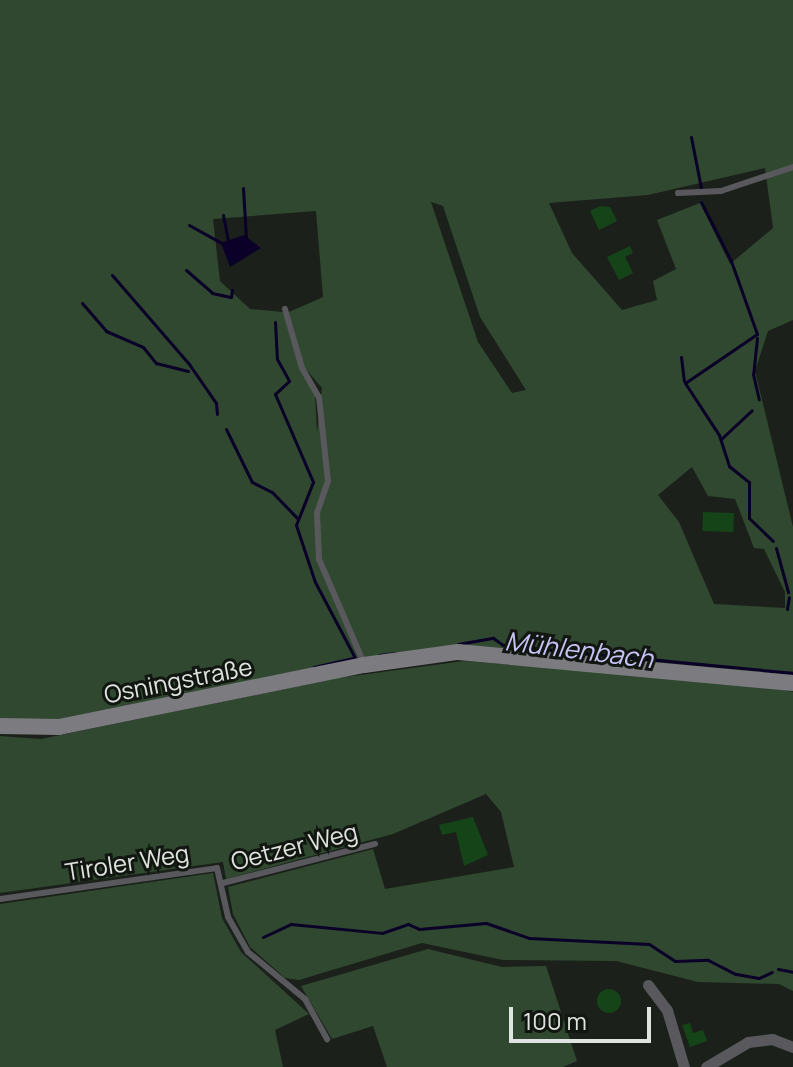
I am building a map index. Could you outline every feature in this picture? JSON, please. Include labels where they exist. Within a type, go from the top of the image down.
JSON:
[{"type":"main road","name":"Osningstraße","points":[[0,726],[70,725],[364,665],[458,652],[510,654],[793,683]]},
{"type":"street","points":[[648,985],[667,1010],[684,1067]]},
{"type":"street","points":[[706,1067],[748,1042],[772,1039],[793,1047]]},
{"type":"lane","points":[[678,193],[721,191],[793,167]]},
{"type":"lane","points":[[285,309],[302,368],[319,397],[328,481],[317,513],[319,559],[364,665]]},
{"type":"lane","name":"Oetzer Weg","points":[[223,883],[375,844]]},
{"type":"lane","name":"Tiroler Weg","points":[[0,899],[213,866],[223,883]]},
{"type":"lane","points":[[223,883],[228,917],[241,943],[305,999],[327,1039]]},
{"type":"green space","points":[[0,0],[793,0],[793,320],[768,331],[755,371],[793,527],[793,677],[660,659],[457,647],[53,722],[0,719]],"holes":[[[765,168],[773,228],[730,264],[700,203],[657,220],[676,269],[653,281],[657,300],[622,310],[572,253],[549,203],[648,195]],[[431,202],[443,206],[480,317],[526,390],[512,393],[478,342]],[[316,211],[323,297],[289,312],[304,367],[322,388],[317,433],[315,393],[303,376],[283,312],[250,309],[220,281],[213,219]],[[692,467],[708,496],[735,499],[754,548],[764,549],[785,592],[785,608],[714,604],[679,522],[658,495]]]},
{"type":"green space","points":[[464,661],[758,683],[793,692],[793,991],[779,984],[698,982],[616,961],[503,960],[422,943],[299,980],[285,978],[250,947],[233,914],[228,887],[373,849],[385,889],[514,867],[501,812],[486,794],[393,834],[226,879],[223,862],[0,893],[0,736],[41,739],[338,678]]},
{"type":"green space","points":[[213,873],[222,918],[241,952],[309,1014],[275,1030],[283,1067],[0,1067],[0,904]]},
{"type":"green space","points":[[428,949],[502,967],[546,966],[577,1061],[563,1067],[387,1067],[373,1026],[332,1039],[301,986]]},
{"type":"shaded area","points":[[244,235],[261,248],[230,267],[221,243]]},
{"type":"building","points":[[600,206],[610,207],[617,221],[599,230],[590,211]]},
{"type":"building","points":[[630,246],[633,253],[625,257],[633,273],[619,280],[607,257]]},
{"type":"building","points":[[703,512],[734,513],[733,532],[702,531]]},
{"type":"building","points":[[473,817],[488,855],[464,866],[456,832],[442,835],[439,825]]},
{"type":"building","points":[[609,989],[618,992],[621,1001],[618,1010],[609,1013],[600,1010],[597,1001],[600,992]]},
{"type":"building","points":[[690,1023],[693,1033],[703,1030],[707,1041],[690,1047],[682,1025]]},
{"type":"waterway","points":[[691,137],[701,188]]},
{"type":"waterway","points":[[243,188],[246,239]]},
{"type":"waterway","points":[[701,202],[731,261],[757,334],[685,383],[719,435],[729,466],[749,482],[749,518],[773,541]]},
{"type":"waterway","points":[[223,215],[228,241]]},
{"type":"waterway","points":[[189,225],[223,244]]},
{"type":"waterway","points":[[186,270],[212,293],[231,297],[232,290]]},
{"type":"waterway","points":[[112,275],[189,364],[216,403],[217,414]]},
{"type":"waterway","points":[[82,303],[106,331],[143,347],[156,363],[188,371]]},
{"type":"waterway","points":[[275,322],[277,359],[289,381],[275,394],[313,482],[296,525],[315,582],[355,658]]},
{"type":"waterway","points":[[757,338],[753,374],[759,399]]},
{"type":"waterway","points":[[681,357],[684,381]]},
{"type":"waterway","points":[[721,439],[752,410]]},
{"type":"waterway","points":[[226,429],[252,482],[272,492],[297,518]]},
{"type":"waterway","points":[[776,548],[788,592]]},
{"type":"waterway","points":[[787,609],[789,597]]},
{"type":"waterway","name":"Mühlenbach","points":[[458,644],[493,638],[503,645],[793,673]]},
{"type":"waterway","name":"Mühlenbach","points":[[379,655],[395,653]]},
{"type":"waterway","name":"Mühlenbach","points":[[314,667],[353,658]]},
{"type":"waterway","points":[[263,937],[291,924],[382,933],[408,924],[419,929],[486,923],[529,938],[649,944],[675,961],[708,960],[736,974],[759,978],[772,972]]},
{"type":"waterway","points":[[778,969],[793,972]]}]
